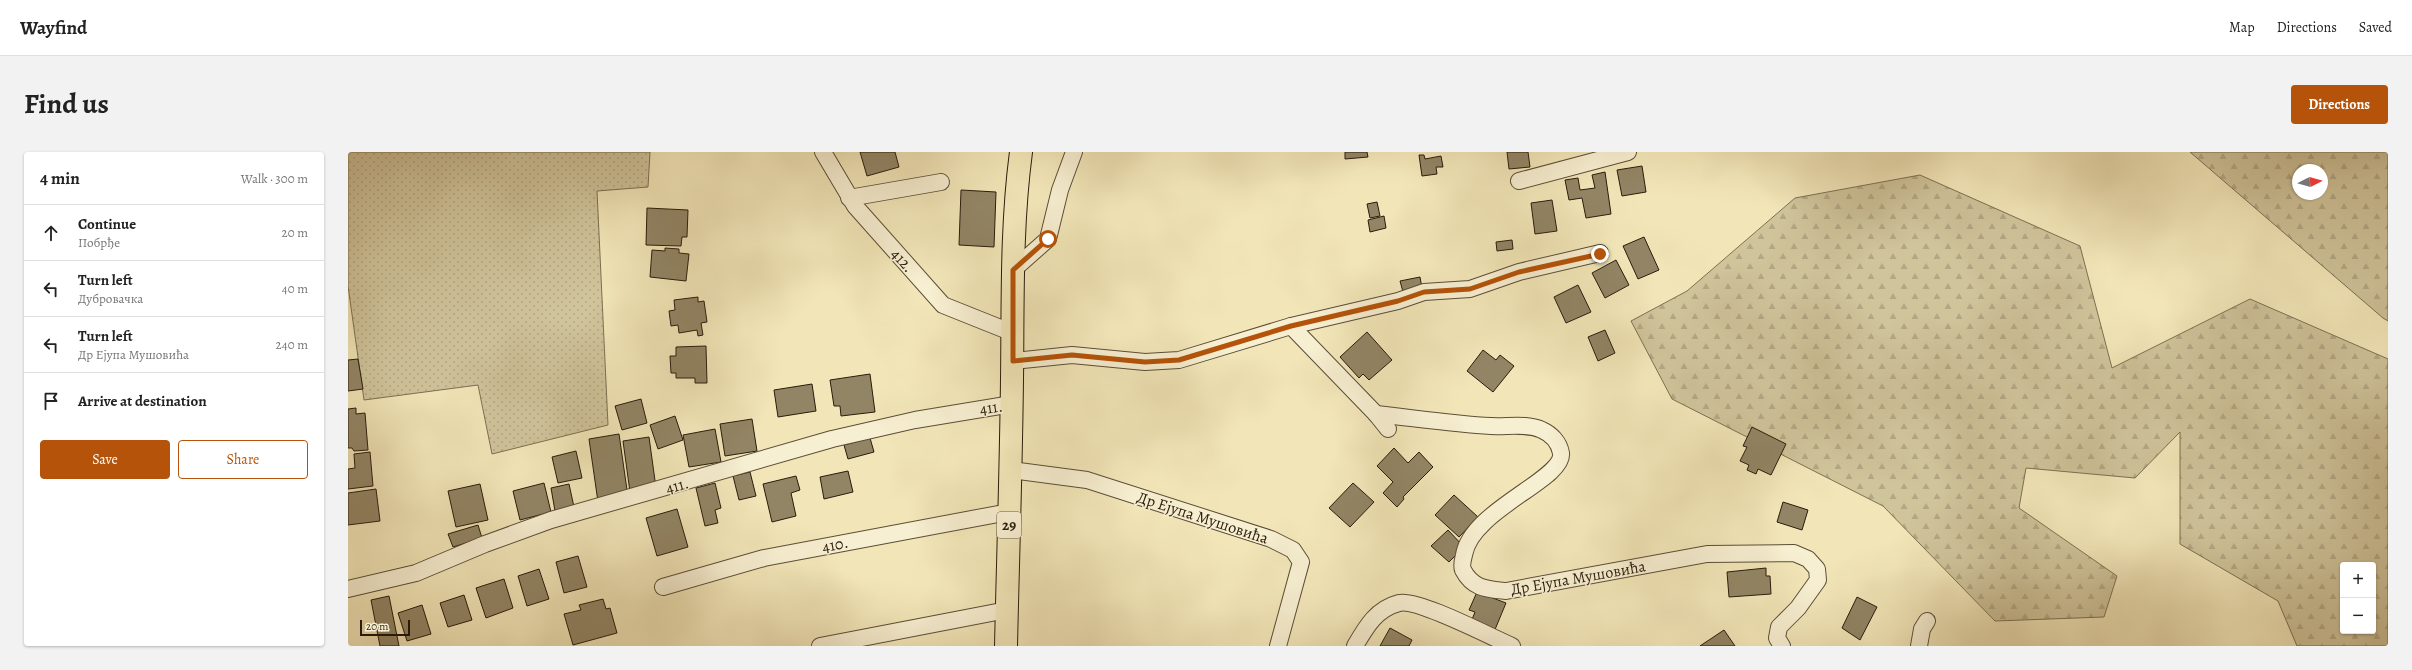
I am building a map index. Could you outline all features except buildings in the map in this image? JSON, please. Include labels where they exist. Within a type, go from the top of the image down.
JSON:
[{"type":"main road","name":"29","points":[[1006,646],[1011,470],[1013,270],[1015,216],[1021,152]]},
{"type":"street","name":"412.","points":[[823,152],[849,198],[943,305],[1013,333]]},
{"type":"street","points":[[1013,270],[1048,239],[1060,190],[1074,152]]},
{"type":"street","points":[[1519,181],[1628,152]]},
{"type":"street","points":[[849,198],[942,182]]},
{"type":"street","points":[[1013,361],[1072,355],[1145,362],[1164,362],[1195,356],[1291,326],[1398,301],[1424,292],[1470,289],[1519,272],[1600,254]]},
{"type":"street","points":[[1291,326],[1376,414],[1388,429]]},
{"type":"street","name":"411.","points":[[348,589],[416,573],[485,544],[551,520],[832,439],[915,420],[1012,404]]},
{"type":"street","name":"Др Ејупа Мушовића","points":[[1376,414],[1491,426],[1524,426],[1541,429],[1555,438],[1561,453],[1558,465],[1545,477],[1495,511],[1478,529],[1464,550],[1462,567],[1468,580],[1485,588],[1506,591],[1706,554],[1794,553],[1808,559],[1817,569],[1818,580],[1798,608],[1779,627],[1777,638],[1782,646]]},
{"type":"street","name":"Др Ејупа Мушовића","points":[[1011,470],[1087,480],[1271,539],[1293,550],[1301,562],[1278,646]]},
{"type":"street","name":"410.","points":[[662,587],[764,558],[1009,512]]},
{"type":"street","points":[[1355,646],[1370,620],[1400,602],[1418,604],[1512,646]]},
{"type":"street","points":[[820,646],[1007,610]]},
{"type":"street","points":[[1919,646],[1922,629],[1927,621]]},
{"type":"green space","points":[[348,152],[650,152],[648,187],[597,191],[608,425],[492,454],[478,385],[364,400],[348,286]]},
{"type":"green space","points":[[2190,152],[2388,152],[2388,321],[2383,318]]},
{"type":"green space","points":[[1920,175],[2080,246],[2112,368],[2250,299],[2388,359],[2388,646],[2297,646],[2278,601],[2180,544],[2180,432],[2135,478],[2026,468],[2019,508],[2117,576],[2104,617],[1995,621],[1883,506],[1672,399],[1631,321],[1687,291],[1795,198]]},
{"type":"route","points":[[1048,239],[1013,270],[1013,361],[1072,355],[1145,362],[1179,360],[1291,326],[1398,301],[1424,292],[1470,289],[1519,272],[1600,254]]}]
